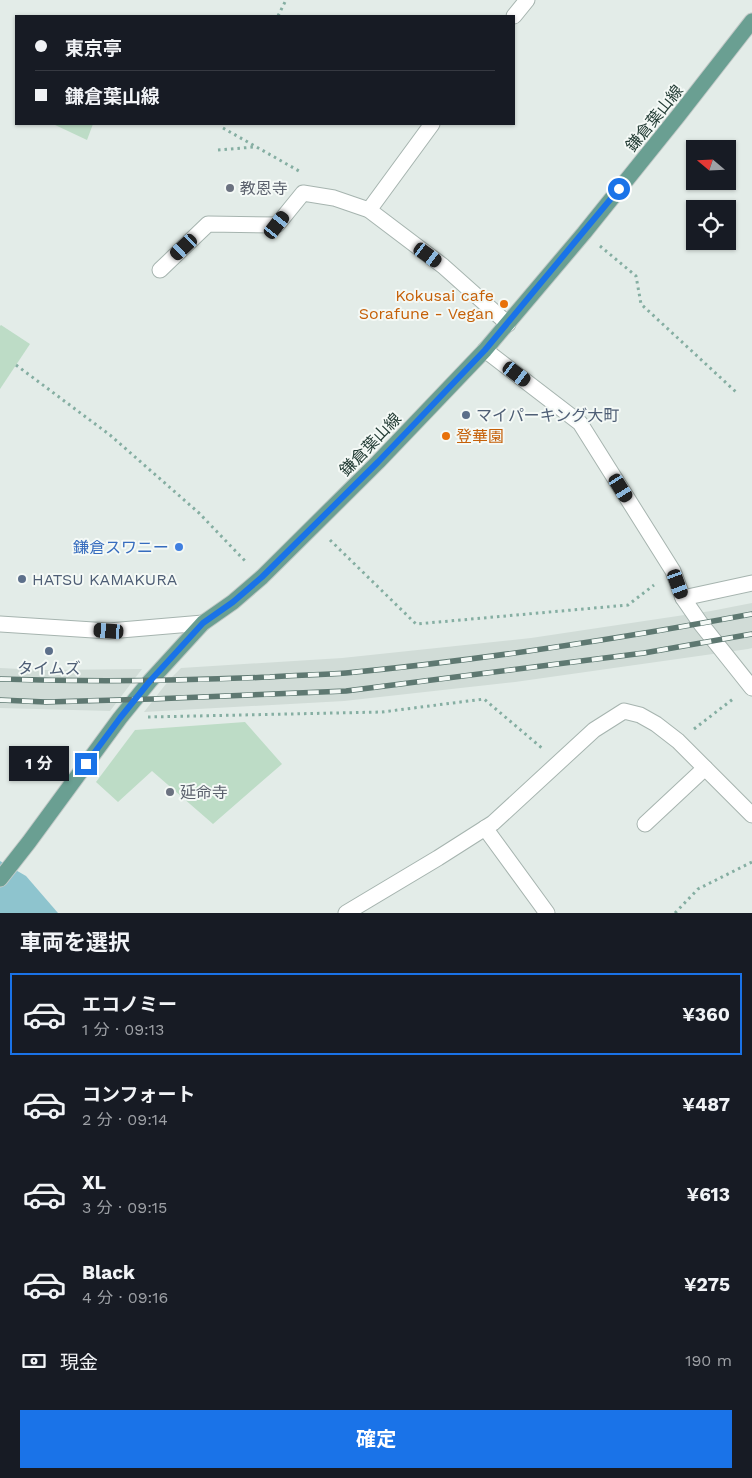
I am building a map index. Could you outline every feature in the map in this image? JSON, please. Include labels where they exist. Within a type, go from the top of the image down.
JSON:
[{"type":"main road","name":"鎌倉葉山線","points":[[0,879],[120,718],[150,681],[203,623],[233,602],[262,577],[378,462],[485,350],[584,232],[752,21]]},
{"type":"street","points":[[515,15],[527,0]]},
{"type":"street","points":[[369,210],[431,125]]},
{"type":"street","points":[[160,270],[208,224],[277,225],[303,193],[334,198],[369,210],[443,266],[508,324]]},
{"type":"street","points":[[485,350],[580,423],[673,571],[683,598],[751,687]]},
{"type":"street","points":[[683,598],[752,583]]},
{"type":"street","points":[[0,624],[109,631],[203,623]]},
{"type":"street","points":[[346,913],[493,823],[594,730],[624,711],[640,715],[656,724],[678,742],[752,814]]},
{"type":"street","points":[[646,824],[705,768]]},
{"type":"street","points":[[484,828],[547,913]]},
{"type":"path","points":[[278,15],[286,0]]},
{"type":"path","points":[[224,128],[254,147],[310,177],[320,196]]},
{"type":"path","points":[[218,150],[254,147]]},
{"type":"path","points":[[584,232],[636,276],[641,304],[736,392]]},
{"type":"path","points":[[16,366],[110,435],[199,513],[262,577]]},
{"type":"path","points":[[315,524],[416,624],[628,605],[673,571]]},
{"type":"path","points":[[678,742],[751,687]]},
{"type":"path","points":[[120,718],[382,712],[484,699],[559,763]]},
{"type":"path","points":[[675,913],[698,889],[752,862]]},
{"type":"shaded area","points":[[752,603],[752,648],[748,649],[515,682],[344,701],[144,712],[181,668],[342,658],[531,638]]},
{"type":"shaded area","points":[[0,668],[43,670],[142,669],[110,711],[0,708]]},
{"type":"green space","points":[[55,125],[93,125],[87,140]]},
{"type":"green space","points":[[0,326],[30,344],[0,389]]},
{"type":"green space","points":[[245,722],[282,764],[213,824],[152,771],[118,802],[96,782],[135,730]]},
{"type":"water","points":[[0,861],[26,876],[58,913],[0,913]]},
{"type":"railway","points":[[0,679],[68,681],[169,680],[346,673],[550,648],[752,614]]},
{"type":"railway","points":[[0,700],[46,702],[346,691],[644,653],[752,634]]},
{"type":"place","name":"教恩寺","points":[[230,188]]},
{"type":"place","name":"Kokusai cafe Sorafune - Vegan","points":[[504,304]]},
{"type":"place","name":"マイパーキング大町","points":[[466,415]]},
{"type":"place","name":"登華園","points":[[446,436]]},
{"type":"place","name":"鎌倉スワニー","points":[[179,547]]},
{"type":"place","name":"HATSU KAMAKURA","points":[[22,579]]},
{"type":"place","name":"タイムズ","points":[[49,651]]},
{"type":"place","name":"延命寺","points":[[170,792]]},
{"type":"route","points":[[86,764],[150,681],[203,623],[233,602],[262,577],[378,462],[485,350],[619,189]]}]
